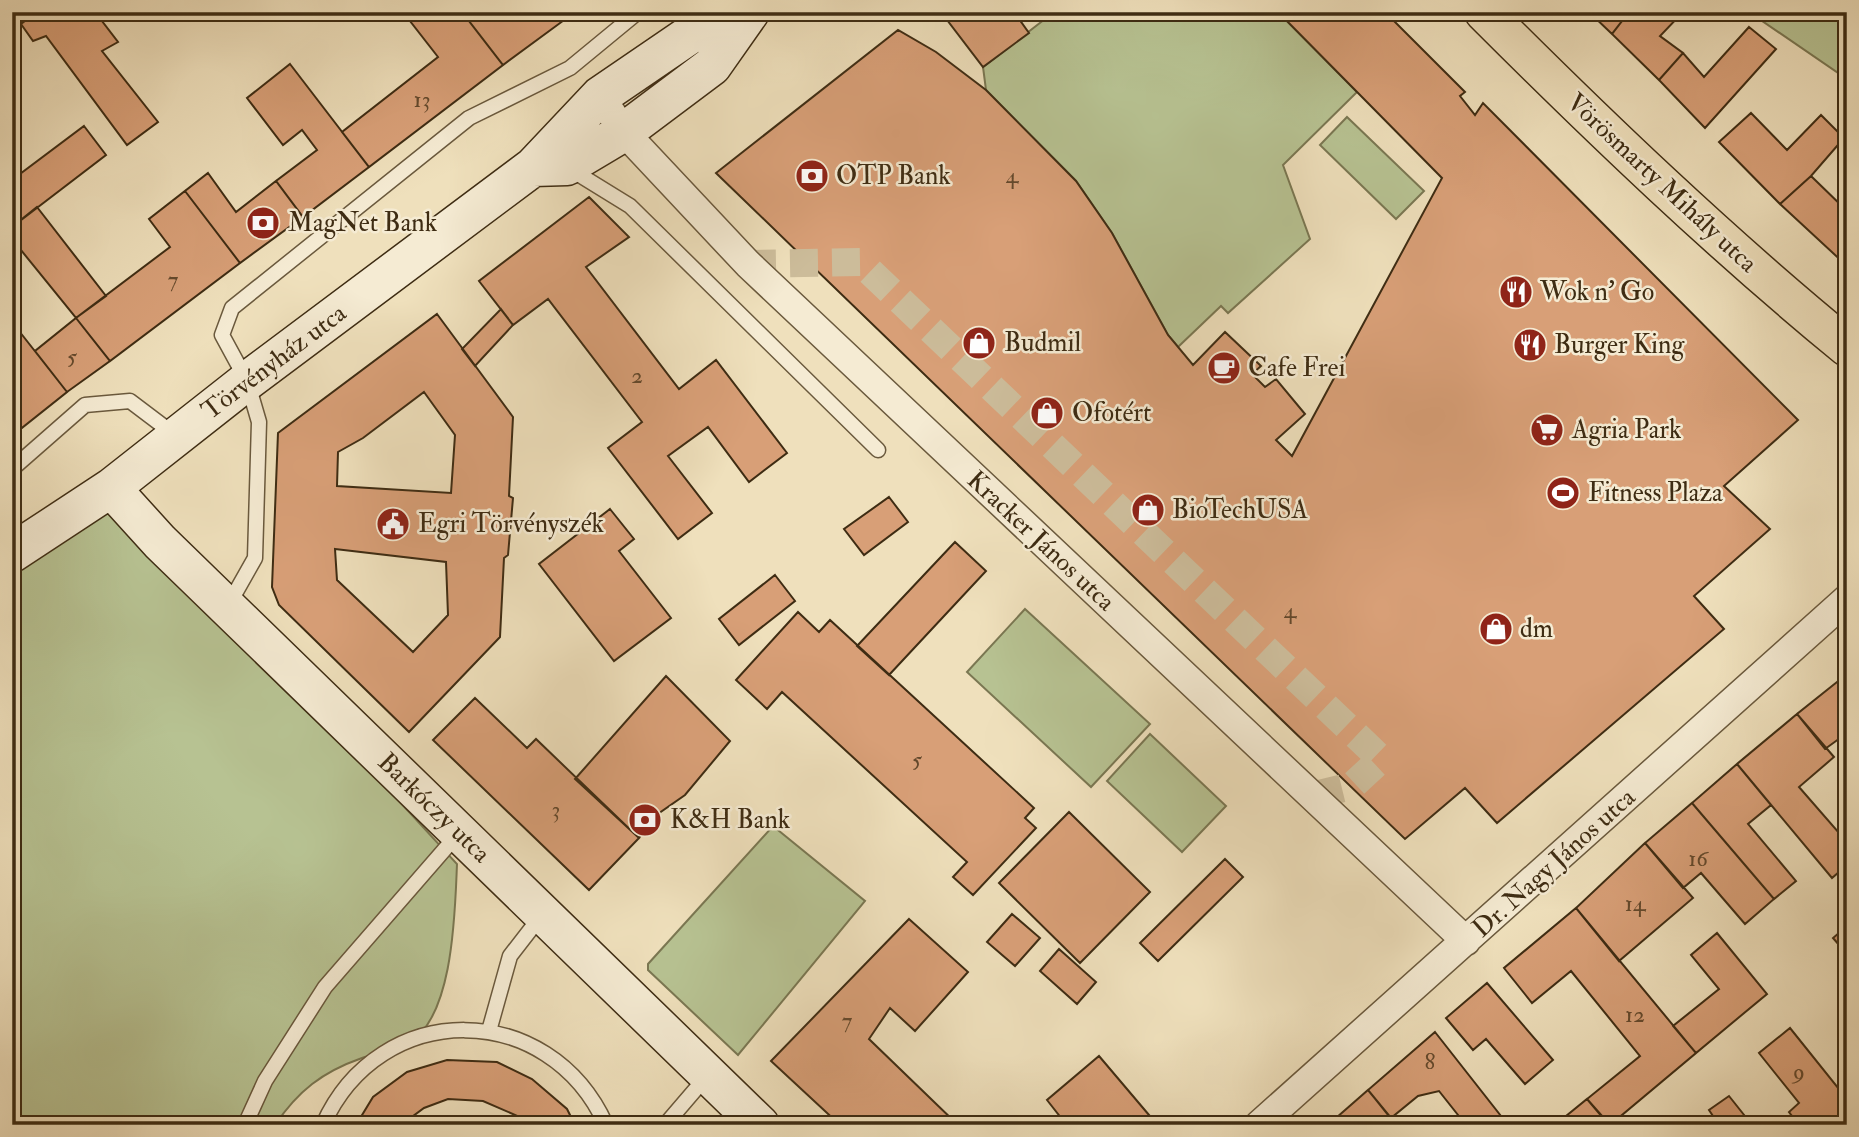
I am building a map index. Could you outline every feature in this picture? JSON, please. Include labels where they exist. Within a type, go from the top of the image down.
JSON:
[{"type":"main road","name":"Vörösmarty Mihály utca","points":[[1484,12],[1624,152],[1763,278],[1847,347]]},
{"type":"street","name":"Törvényház utca","points":[[550,167],[600,96],[704,25],[749,12]]},
{"type":"street","name":"Törvényház utca","points":[[12,553],[111,488],[247,381],[550,167],[624,132],[712,66],[749,12]]},
{"type":"street","name":"Kracker János utca","points":[[600,96],[624,132],[748,264],[1466,941]]},
{"type":"street","name":"Barkóczy utca","points":[[111,488],[227,607],[760,1125]]},
{"type":"street","name":"Dr. Nagy János utca","points":[[1259,1125],[1847,599]]},
{"type":"lane","points":[[227,607],[255,558],[259,422],[247,381],[222,335],[232,308],[469,118],[570,68],[638,12]]},
{"type":"lane","points":[[550,167],[630,206],[878,450]]},
{"type":"lane","points":[[12,469],[85,405],[130,401],[176,436]]},
{"type":"lane","points":[[245,1125],[265,1081],[325,987],[459,832]]},
{"type":"lane","points":[[489,1031],[510,956],[543,915]]},
{"type":"lane","points":[[323,1125],[334,1101],[373,1058],[411,1038],[450,1029],[489,1031],[531,1044],[573,1074],[597,1105],[606,1125]]},
{"type":"lane","points":[[665,1125],[708,1075]]},
{"type":"green space","points":[[1054,12],[1278,12],[1357,92],[1283,165],[1310,239],[1228,313],[1221,306],[1178,347],[1168,335],[1112,233],[1076,181],[986,90],[983,67]]},
{"type":"green space","points":[[1749,12],[1847,12],[1847,79]]},
{"type":"green space","points":[[1347,117],[1424,191],[1396,219],[1320,145]]},
{"type":"green space","points":[[111,488],[457,864],[449,961],[435,1011],[423,1030],[403,1046],[362,1058],[323,1076],[293,1102],[275,1125],[12,1125],[12,553]]},
{"type":"green space","points":[[1025,609],[1150,724],[1091,787],[967,672]]},
{"type":"green space","points":[[1150,734],[1226,806],[1182,852],[1107,781]]},
{"type":"green space","points":[[773,826],[865,901],[738,1055],[648,970],[648,964]]},
{"type":"building","points":[[37,12],[95,12],[118,42],[102,51],[158,122],[127,145],[46,36],[33,41],[21,24]]},
{"type":"building","points":[[403,12],[462,12],[503,65],[369,167],[342,132],[438,57]]},
{"type":"building","points":[[462,12],[568,12],[571,15],[503,65]]},
{"type":"building","points":[[941,12],[1014,12],[1029,33],[983,67]]},
{"type":"building","name":"Agria Park","points":[[1278,12],[1385,12],[1465,92],[1460,96],[1475,115],[1483,103],[1798,420],[1724,486],[1770,529],[1694,596],[1724,629],[1497,823],[1465,788],[1405,839],[716,173],[898,30],[936,52],[986,90],[1076,181],[1112,233],[1168,335],[1193,365],[1225,332],[1261,366],[1252,374],[1265,387],[1276,379],[1305,414],[1276,440],[1292,456],[1442,178]]},
{"type":"building","points":[[1589,12],[1629,12],[1612,34]]},
{"type":"building","points":[[1629,12],[1683,12],[1660,36],[1683,53],[1659,80],[1612,34]]},
{"type":"building","points":[[1749,27],[1776,49],[1705,128],[1659,80],[1683,53],[1704,77]]},
{"type":"building","points":[[290,64],[369,167],[303,217],[276,181],[317,150],[302,130],[283,145],[247,98]]},
{"type":"building","points":[[1751,113],[1787,150],[1821,115],[1844,138],[1811,176],[1780,204],[1719,142]]},
{"type":"building","points":[[84,126],[106,155],[12,227],[12,180]]},
{"type":"building","points":[[208,173],[236,212],[276,181],[303,217],[240,263],[185,191]]},
{"type":"building","points":[[1811,176],[1847,211],[1847,266],[1780,204]]},
{"type":"building","points":[[185,191],[240,263],[110,361],[76,318],[170,247],[149,219]]},
{"type":"building","points":[[589,197],[629,237],[586,267],[679,389],[716,360],[787,453],[749,482],[708,427],[668,456],[712,513],[678,539],[608,448],[642,422],[548,299],[513,325],[479,281]]},
{"type":"building","points":[[37,207],[106,296],[76,318],[12,239],[12,227]]},
{"type":"building","points":[[501,309],[513,325],[475,366],[462,349]]},
{"type":"building","name":"Egri Törvényszék","points":[[437,314],[513,417],[509,496],[513,498],[508,555],[504,558],[500,637],[409,732],[279,605],[272,587],[278,433]],"holes":[[[424,392],[455,435],[451,493],[337,486],[338,452],[363,438]],[[335,549],[446,562],[448,615],[413,652],[337,580]]]},
{"type":"building","points":[[76,318],[110,361],[67,392],[35,351]]},
{"type":"building","points":[[12,322],[67,392],[18,431],[12,424]]},
{"type":"building","points":[[889,497],[908,522],[864,555],[844,529]]},
{"type":"building","points":[[610,509],[634,539],[619,551],[671,618],[614,661],[539,564]]},
{"type":"building","points":[[955,542],[986,571],[889,675],[857,646]]},
{"type":"building","points":[[775,575],[795,601],[739,645],[719,619]]},
{"type":"building","points":[[798,612],[819,632],[830,620],[1034,808],[1025,818],[1036,828],[973,895],[953,877],[967,862],[782,692],[767,709],[736,680]]},
{"type":"building","points":[[1847,674],[1847,733],[1825,749],[1797,714]]},
{"type":"building","points":[[666,676],[730,741],[685,795],[655,816],[639,838],[575,779]]},
{"type":"building","points":[[475,698],[527,748],[536,739],[639,838],[589,890],[433,740]]},
{"type":"building","points":[[1797,714],[1834,757],[1799,787],[1847,842],[1847,865],[1832,878],[1737,764]]},
{"type":"building","points":[[1737,764],[1771,805],[1748,824],[1796,881],[1774,899],[1692,803]]},
{"type":"building","points":[[1692,803],[1774,899],[1745,924],[1701,873],[1683,888],[1645,843]]},
{"type":"building","points":[[1069,812],[1150,892],[1080,963],[999,883]]},
{"type":"building","points":[[1645,843],[1693,898],[1619,961],[1576,908]]},
{"type":"building","points":[[1225,859],[1243,877],[1158,961],[1140,943]]},
{"type":"building","points":[[1576,908],[1696,1053],[1610,1125],[1587,1099],[1640,1056],[1571,971],[1532,1003],[1504,968]]},
{"type":"building","points":[[1012,914],[1040,938],[1015,966],[987,942]]},
{"type":"building","points":[[909,919],[968,972],[915,1031],[890,1008],[869,1039],[958,1125],[840,1125],[771,1061]]},
{"type":"building","points":[[1847,926],[1847,954],[1833,938]]},
{"type":"building","points":[[1717,933],[1767,994],[1696,1053],[1673,1026],[1719,989],[1691,955]]},
{"type":"building","points":[[1059,949],[1096,982],[1077,1004],[1040,971]]},
{"type":"building","points":[[1487,983],[1553,1060],[1525,1084],[1486,1039],[1473,1050],[1446,1018]]},
{"type":"building","points":[[1790,1028],[1847,1099],[1847,1125],[1799,1125],[1789,1112],[1799,1103],[1759,1053]]},
{"type":"building","points":[[1435,1032],[1508,1125],[1466,1125],[1439,1091],[1418,1096],[1391,1118],[1368,1090]]},
{"type":"building","points":[[1099,1056],[1149,1115],[1138,1125],[1063,1125],[1065,1123],[1047,1100]]},
{"type":"building","points":[[447,1060],[497,1062],[532,1079],[567,1109],[575,1125],[528,1125],[522,1118],[483,1101],[448,1099],[424,1108],[401,1125],[356,1125],[373,1097],[407,1072]]},
{"type":"building","points":[[1368,1090],[1396,1125],[1328,1125]]},
{"type":"building","points":[[1729,1096],[1752,1125],[1719,1125],[1709,1110]]},
{"type":"building","points":[[1587,1099],[1609,1125],[1555,1125]]},
{"type":"tunnel","points":[[748,264],[860,262],[1381,759],[1352,786],[1311,796]]},
{"type":"place","name":"OTP Bank","points":[[812,176]]},
{"type":"place","name":"MagNet Bank","points":[[263,223]]},
{"type":"place","name":"Wok n' Go","points":[[1516,292]]},
{"type":"place","name":"Budmil","points":[[979,343]]},
{"type":"place","name":"Burger King","points":[[1530,345]]},
{"type":"place","name":"Cafe Frei","points":[[1224,368]]},
{"type":"place","name":"Ofotért","points":[[1047,413]]},
{"type":"place","name":"Agria Park","points":[[1547,430]]},
{"type":"place","name":"Fitness Plaza","points":[[1563,493]]},
{"type":"place","name":"BioTechUSA","points":[[1148,510]]},
{"type":"place","name":"Egri Törvényszék","points":[[393,524]]},
{"type":"place","name":"dm","points":[[1496,629]]},
{"type":"place","name":"K&H Bank","points":[[645,820]]}]
